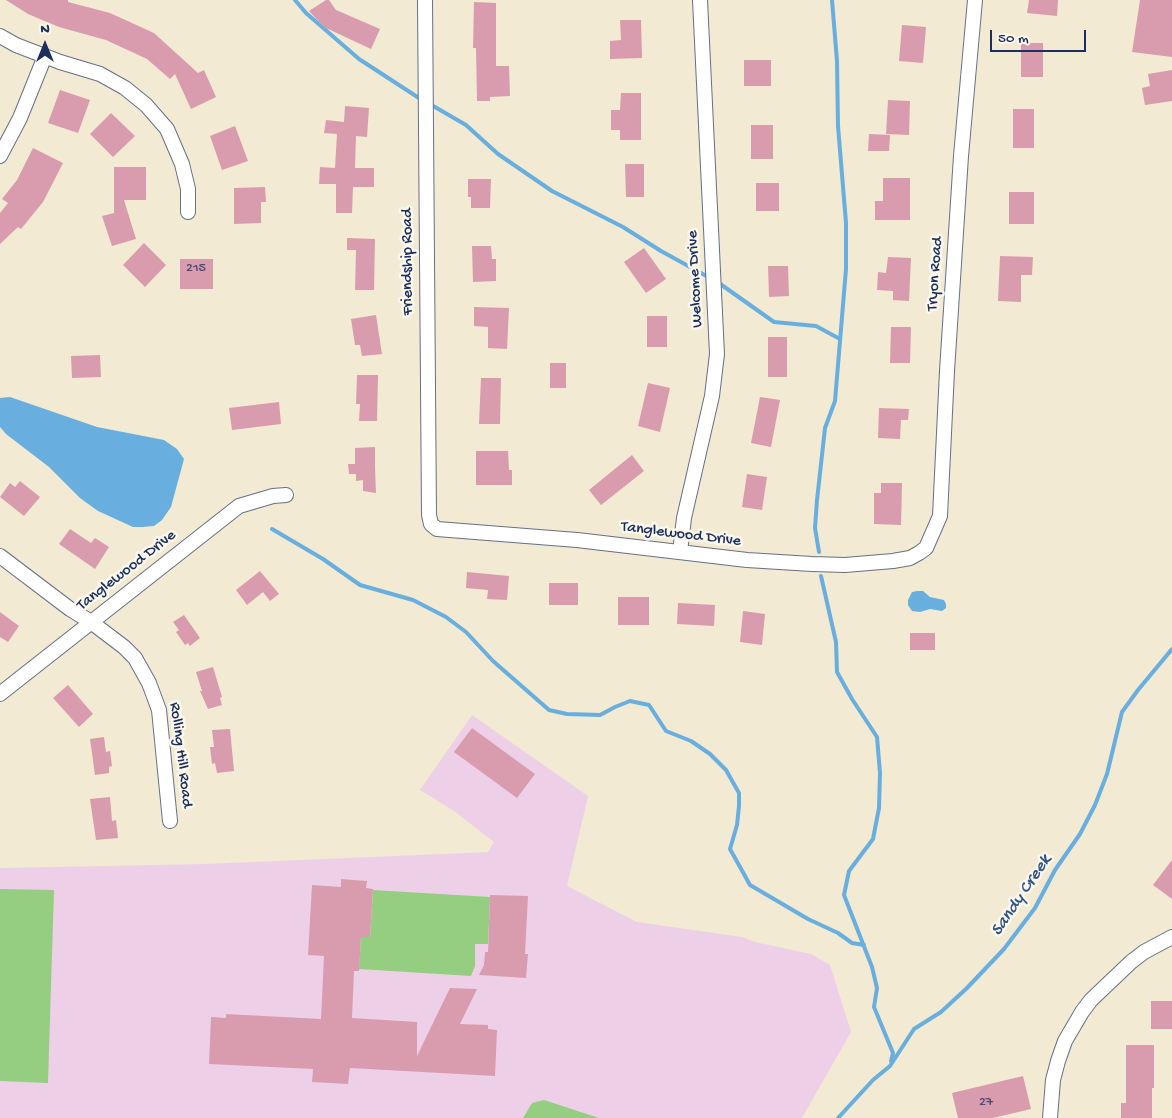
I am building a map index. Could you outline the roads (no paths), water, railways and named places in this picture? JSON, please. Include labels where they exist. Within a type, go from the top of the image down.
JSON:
[{"type":"street","name":"Friendship Road","points":[[425,0],[429,515],[431,524]]},
{"type":"street","name":"Welcome Drive","points":[[680,552],[684,518],[712,396],[717,354],[700,0]]},
{"type":"street","name":"Tryon Road","points":[[926,548],[940,516],[947,370],[961,156],[976,0]]},
{"type":"street","points":[[0,36],[16,45],[100,74],[125,88],[146,106],[167,129],[182,164],[188,189],[188,212]]},
{"type":"street","points":[[0,156],[20,118],[45,56]]},
{"type":"street","name":"Tanglewood Drive","points":[[0,694],[239,506],[272,496],[286,496]]},
{"type":"street","name":"Tanglewood Drive","points":[[431,524],[437,528],[577,540],[747,560],[812,564],[846,565],[893,561],[910,558],[926,548]]},
{"type":"street","name":"Rolling Hill Road","points":[[0,556],[124,647],[134,658],[153,693],[159,710],[170,821]]},
{"type":"street","points":[[1050,1118],[1053,1080],[1058,1061],[1066,1041],[1082,1012],[1091,1000],[1131,962],[1144,952],[1172,937]]},
{"type":"water","points":[[10,397],[97,427],[164,440],[177,449],[184,459],[171,507],[162,520],[154,526],[133,527],[98,511],[80,498],[49,467],[6,434],[0,427],[0,398]]},
{"type":"water","points":[[923,591],[930,597],[944,600],[946,608],[942,611],[930,609],[920,612],[912,611],[908,605],[908,600],[912,592]]},
{"type":"waterway","points":[[295,0],[306,13],[359,59],[422,100]]},
{"type":"waterway","points":[[819,552],[815,528],[817,500],[825,428],[835,401],[846,269],[846,223],[838,126],[837,61],[832,0]]},
{"type":"waterway","points":[[428,103],[466,125],[498,154],[552,191],[623,227],[710,278]]},
{"type":"waterway","points":[[716,281],[774,322],[816,326],[840,339]]},
{"type":"waterway","points":[[272,529],[323,559],[360,585],[413,600],[446,617],[466,632],[493,661],[549,710],[567,714],[600,715],[630,701],[649,705],[666,731],[691,741],[710,754],[726,770],[739,793],[737,825],[730,849],[750,885],[808,919],[838,933],[852,943],[864,945]]},
{"type":"waterway","points":[[821,576],[836,642],[837,672],[877,737],[880,773],[879,808],[873,839],[849,871],[844,895],[872,967],[877,988],[874,1007],[893,1053],[891,1061]]},
{"type":"waterway","name":"Sandy Creek","points":[[838,1118],[873,1080],[890,1066],[914,1029],[941,1012],[967,988],[1004,949],[1035,908],[1055,870],[1080,834],[1095,805],[1107,774],[1122,712],[1172,649]]}]
